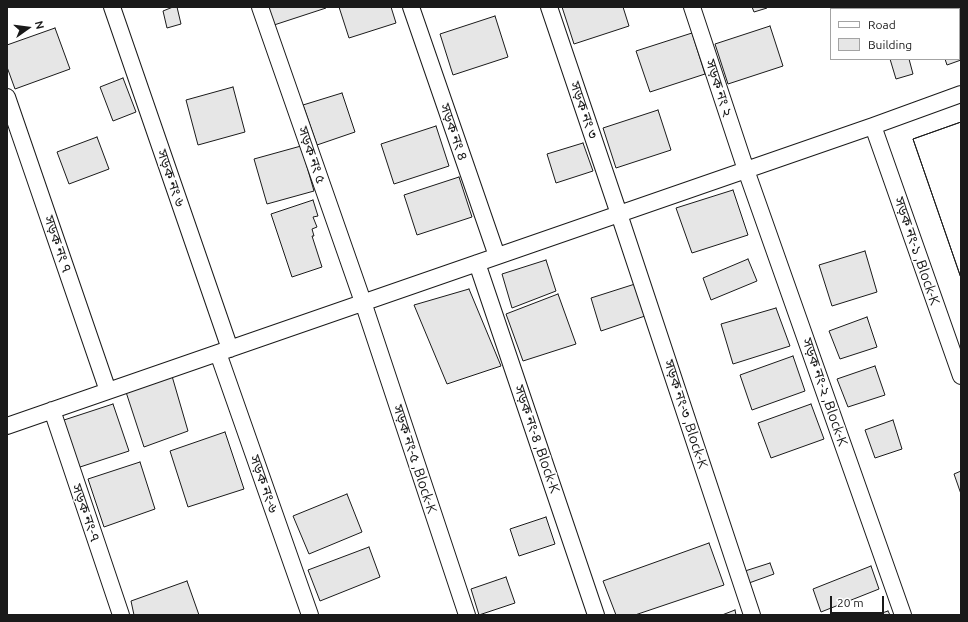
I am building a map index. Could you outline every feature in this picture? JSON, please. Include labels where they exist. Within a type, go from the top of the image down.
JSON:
[{"type":"street","name":"সড়ক নং ৬","points":[[112,7],[224,351]]},
{"type":"street","name":"সড়ক নং ৫","points":[[260,7],[363,302]]},
{"type":"street","name":"সড়ক নং ৪","points":[[411,7],[497,256]]},
{"type":"street","name":"সড়ক নং ৩","points":[[549,7],[619,214]]},
{"type":"street","name":"সড়ক নং ২","points":[[692,7],[746,170]]},
{"type":"street","points":[[7,426],[873,126],[961,94]]},
{"type":"street","name":"সড়ক নং ৭","points":[[7,97],[108,391]]},
{"type":"street","name":"সড়ক নং-১ ,Block-K","points":[[873,126],[961,376]]},
{"type":"street","name":"সড়ক নং-২ ,Block-K","points":[[746,170],[903,615]]},
{"type":"street","name":"সড়ক নং-৩ ,Block-K","points":[[619,214],[752,615]]},
{"type":"street","name":"সড়ক নং-৪ ,Block-K","points":[[477,263],[596,615]]},
{"type":"street","name":"সড়ক নং-৫ ,Block-K","points":[[363,302],[467,615]]},
{"type":"street","name":"সড়ক নং-৬","points":[[224,351],[310,615]]},
{"type":"street","name":"সড়ক নং-৭","points":[[52,410],[121,615]]},
{"type":"building","points":[[177,7],[181,24],[167,28],[163,11]]},
{"type":"building","points":[[265,7],[326,7],[326,8],[271,26]]},
{"type":"building","points":[[339,7],[391,7],[396,23],[349,38]]},
{"type":"building","points":[[562,7],[623,7],[629,26],[574,44]]},
{"type":"building","points":[[752,7],[767,7],[767,8],[754,12]]},
{"type":"building","points":[[874,7],[893,7],[893,8]]},
{"type":"building","points":[[495,16],[508,57],[453,75],[440,34]]},
{"type":"building","points":[[960,18],[961,60],[947,65],[945,60],[960,60]]},
{"type":"building","points":[[770,26],[783,66],[728,84],[715,44]]},
{"type":"building","points":[[55,28],[70,69],[15,89],[7,67],[7,45]]},
{"type":"building","points":[[692,33],[705,74],[650,92],[636,51]]},
{"type":"building","points":[[890,60],[909,60],[913,74],[896,79]]},
{"type":"building","points":[[123,78],[136,112],[113,121],[100,87]]},
{"type":"building","points":[[233,87],[245,132],[198,145],[186,100]]},
{"type":"building","points":[[342,93],[355,132],[317,145],[303,105]]},
{"type":"building","points":[[658,110],[671,150],[616,168],[603,128]]},
{"type":"building","points":[[961,122],[961,278],[913,139]]},
{"type":"building","points":[[961,122],[961,278],[913,139]]},
{"type":"building","points":[[436,126],[449,166],[394,184],[381,144]]},
{"type":"building","points":[[97,137],[109,169],[69,184],[57,152]]},
{"type":"building","points":[[583,143],[593,171],[556,183],[547,154]]},
{"type":"building","points":[[301,146],[314,191],[267,204],[254,159]]},
{"type":"building","points":[[459,177],[472,217],[417,235],[404,195]]},
{"type":"building","points":[[733,190],[748,235],[692,253],[676,208]]},
{"type":"building","points":[[313,200],[318,216],[313,217],[317,227],[312,229],[314,236],[312,236],[322,267],[292,277],[271,214]]},
{"type":"building","points":[[865,251],[877,292],[832,306],[819,265]]},
{"type":"building","points":[[748,259],[757,281],[711,300],[703,278]]},
{"type":"building","points":[[546,260],[556,291],[512,308],[502,274]]},
{"type":"building","points":[[635,284],[645,316],[601,331],[591,298]]},
{"type":"building","points":[[469,289],[501,366],[447,384],[414,305]]},
{"type":"building","points":[[558,294],[576,344],[523,361],[506,314]]},
{"type":"building","points":[[776,308],[790,346],[733,364],[721,324]]},
{"type":"building","points":[[867,317],[877,347],[840,359],[829,331]]},
{"type":"building","points":[[793,356],[805,391],[752,410],[740,375]]},
{"type":"building","points":[[875,366],[885,395],[848,407],[837,379]]},
{"type":"building","points":[[172,376],[188,431],[144,447],[126,392]]},
{"type":"building","points":[[113,404],[129,451],[77,468],[61,421]]},
{"type":"building","points":[[811,404],[824,439],[771,458],[758,423]]},
{"type":"building","points":[[893,420],[902,449],[875,458],[865,430]]},
{"type":"building","points":[[225,432],[244,489],[188,507],[170,451]]},
{"type":"building","points":[[140,462],[155,509],[104,527],[88,479]]},
{"type":"building","points":[[961,471],[961,494],[954,474]]},
{"type":"building","points":[[347,494],[362,532],[309,554],[293,516]]},
{"type":"building","points":[[546,517],[555,544],[519,556],[510,529]]},
{"type":"building","points":[[709,543],[724,585],[635,615],[616,615],[603,581]]},
{"type":"building","points":[[369,547],[380,577],[320,601],[308,570]]},
{"type":"building","points":[[770,563],[774,574],[749,583],[745,571]]},
{"type":"building","points":[[871,566],[879,589],[821,612],[813,589]]},
{"type":"building","points":[[506,577],[515,603],[479,615],[471,589]]},
{"type":"building","points":[[187,581],[199,615],[134,615],[131,601]]},
{"type":"building","points":[[735,610],[736,615],[722,615]]},
{"type":"building","points":[[888,611],[890,615],[876,615]]}]
